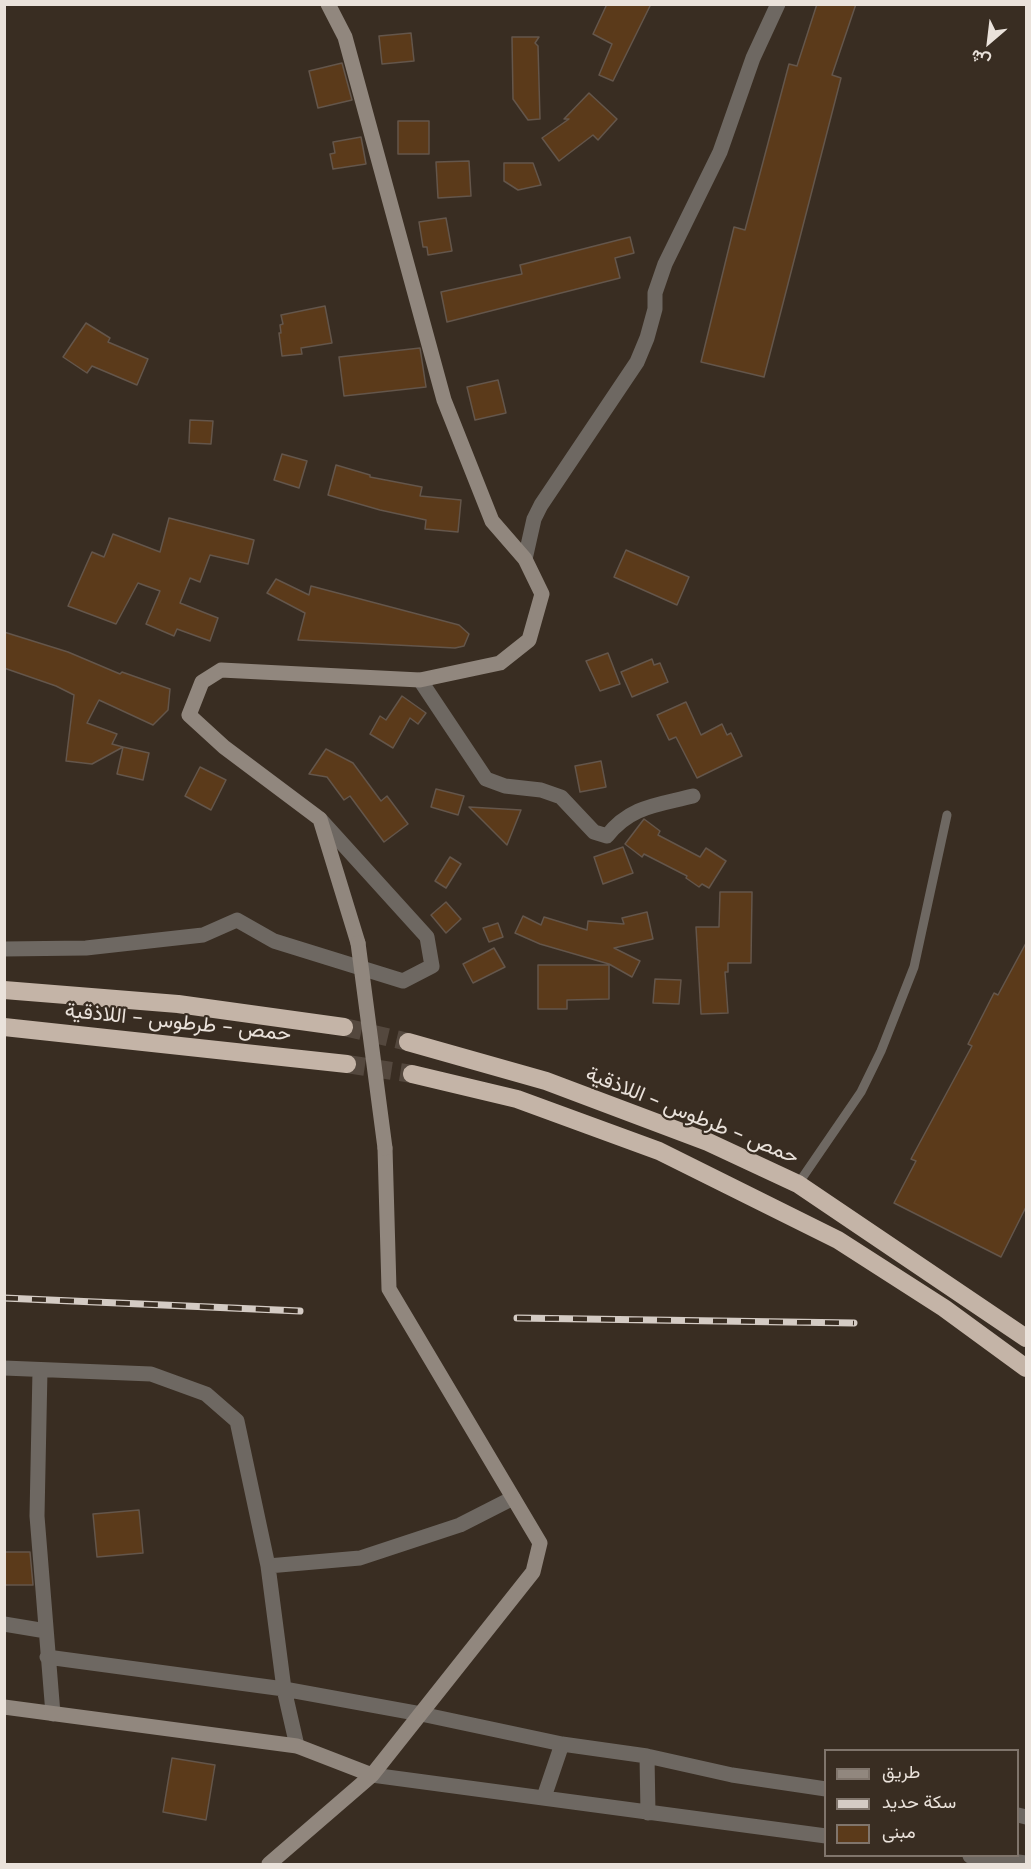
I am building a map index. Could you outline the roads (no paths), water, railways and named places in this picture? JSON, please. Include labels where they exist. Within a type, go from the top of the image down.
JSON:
[{"type":"highway","name":"حمص - طرطوس - اللاذقية","points":[[4,990],[178,1004],[344,1027]]},
{"type":"highway","name":"حمص - طرطوس - اللاذقية","points":[[4,1027],[347,1064]]},
{"type":"highway","name":"حمص - طرطوس - اللاذقية","points":[[408,1042],[546,1081],[708,1142],[798,1184],[1026,1338]]},
{"type":"highway","points":[[412,1074],[517,1099],[659,1151],[838,1240],[944,1308],[1026,1368]]},
{"type":"main road","points":[[269,1864],[372,1774],[533,1572],[540,1543],[388,1289],[385,1148],[358,943],[320,819],[224,747],[189,715],[202,682],[220,670],[420,680],[500,663],[529,640],[542,594],[525,559],[492,521],[444,400],[345,37],[328,4]]},
{"type":"main road","points":[[4,1707],[297,1746],[372,1774]]},
{"type":"street","points":[[525,559],[534,519],[541,505],[638,362],[655,309],[655,293],[664,264],[720,152],[753,58],[778,4]]},
{"type":"street","points":[[420,680],[486,779],[505,786],[541,790],[561,797],[594,832],[607,837],[620,820],[642,809],[693,796]]},
{"type":"street","points":[[4,949],[86,948],[203,935],[237,920],[274,941],[403,981],[432,966],[427,937],[320,819]]},
{"type":"street","points":[[4,1368],[151,1374],[206,1394],[237,1421],[268,1566],[284,1689],[297,1746]]},
{"type":"street","points":[[40,1370],[37,1516],[53,1714]]},
{"type":"street","points":[[268,1566],[360,1558],[460,1525],[513,1498]]},
{"type":"street","points":[[4,1624],[46,1631]]},
{"type":"street","points":[[47,1657],[284,1689],[421,1714],[562,1744],[647,1756],[732,1775],[824,1789]]},
{"type":"street","points":[[544,1797],[562,1744]]},
{"type":"street","points":[[647,1756],[648,1813]]},
{"type":"street","points":[[372,1774],[824,1836]]},
{"type":"street","points":[[978,1857],[1026,1863]]},
{"type":"lane","points":[[798,1184],[861,1092],[881,1051],[914,967],[947,815]]},
{"type":"tunnel","points":[[344,1027],[408,1042]]},
{"type":"tunnel","points":[[347,1064],[412,1074]]},
{"type":"railway","points":[[4,1298],[300,1311]]},
{"type":"railway","points":[[517,1318],[854,1323]]}]
